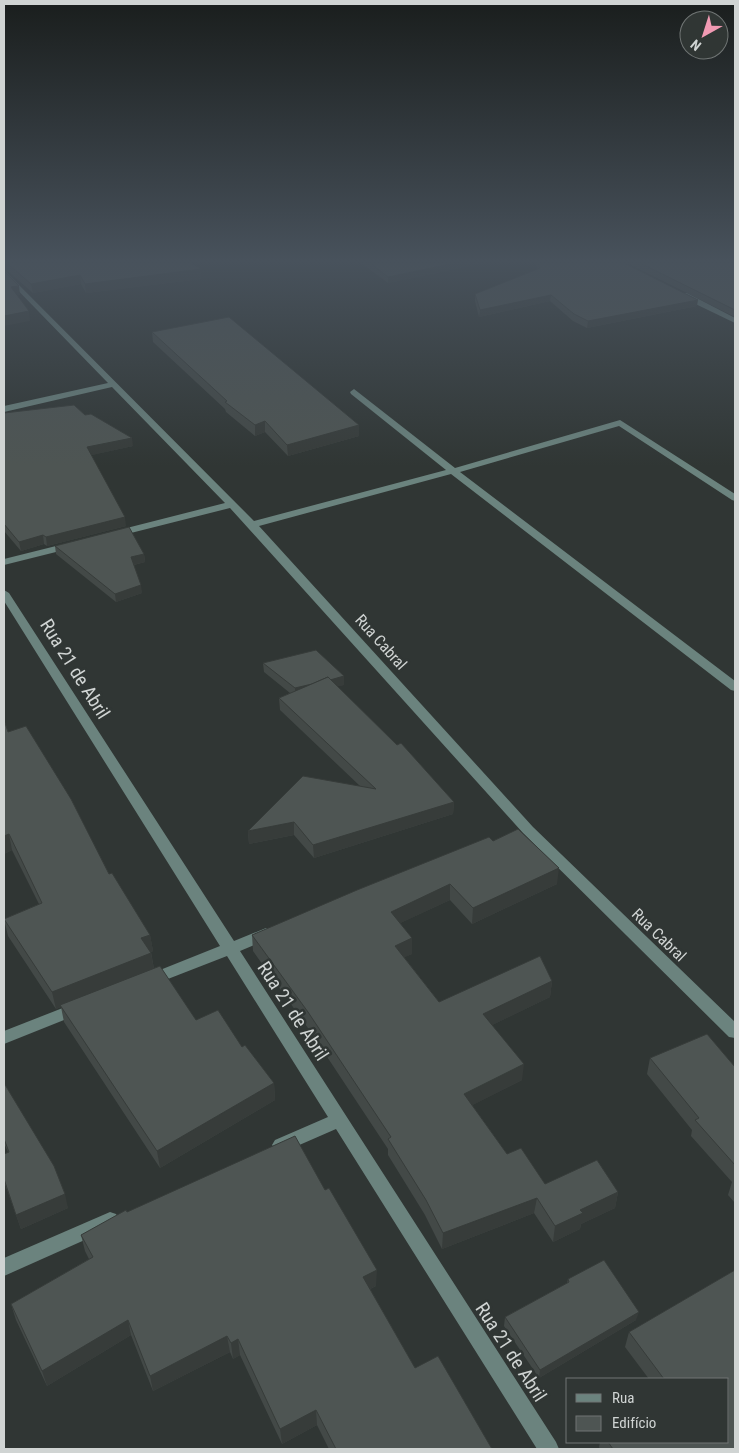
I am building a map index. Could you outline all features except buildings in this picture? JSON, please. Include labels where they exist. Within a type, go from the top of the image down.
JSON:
[{"type":"street","name":"Rua Cabral","points":[[61,331],[252,525],[528,830],[735,1032]]},
{"type":"street","points":[[4,409],[113,384]]},
{"type":"street","points":[[354,392],[453,471],[735,687]]},
{"type":"street","points":[[252,525],[453,471],[620,423],[735,498]]},
{"type":"street","points":[[108,536],[232,504]]},
{"type":"street","points":[[4,562],[80,543]]},
{"type":"street","name":"Rua 21 de Abril","points":[[4,593],[549,1449]]},
{"type":"street","points":[[510,837],[528,830]]},
{"type":"street","points":[[139,984],[283,927]]},
{"type":"street","points":[[4,1038],[94,1002]]},
{"type":"street","points":[[266,1151],[338,1120]]},
{"type":"street","points":[[4,1267],[130,1211]]}]
